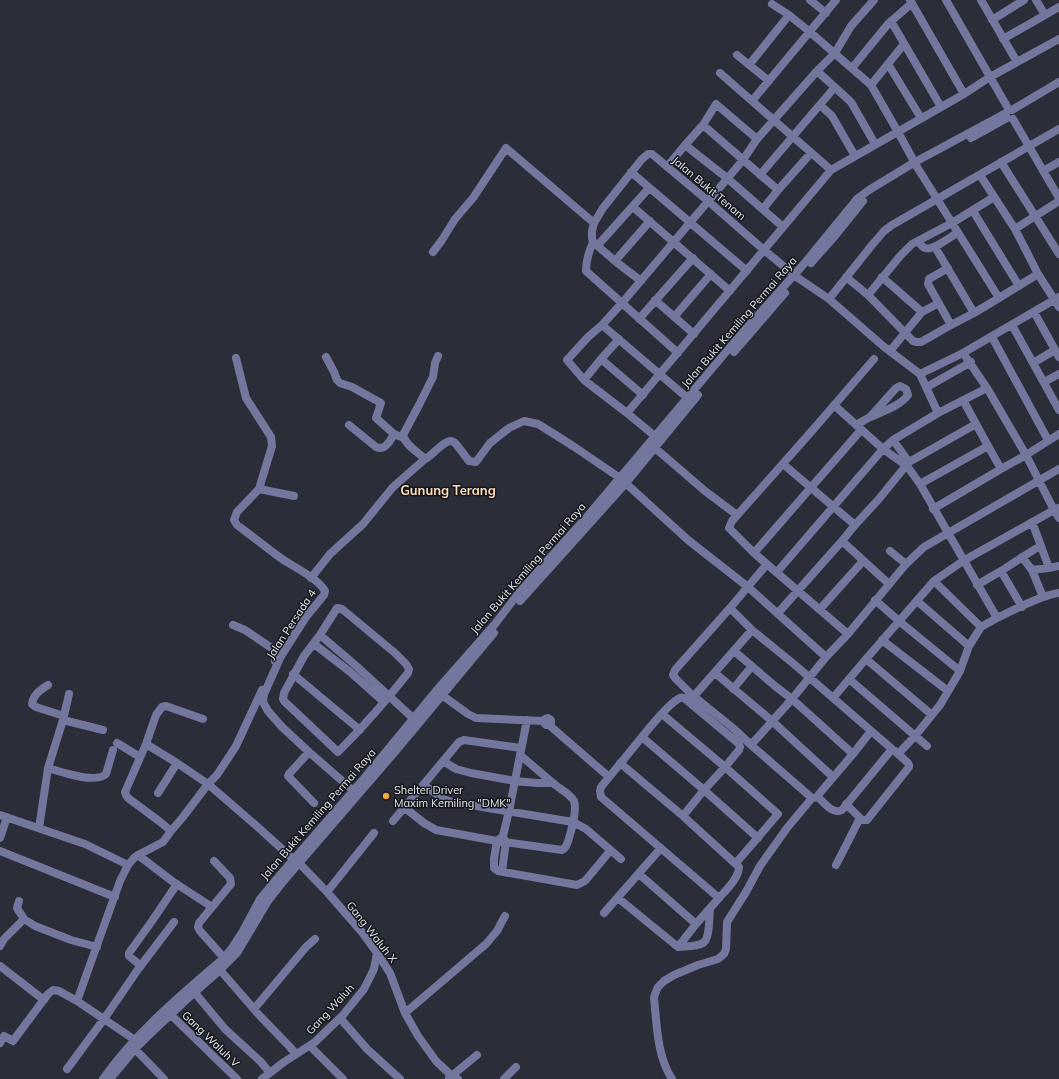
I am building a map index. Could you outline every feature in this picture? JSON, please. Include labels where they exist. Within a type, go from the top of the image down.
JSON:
[{"type":"street","points":[[810,0],[826,13]]},
{"type":"street","points":[[752,101],[836,0]]},
{"type":"street","points":[[656,437],[584,380],[567,360],[588,337],[602,325],[641,281],[743,160],[757,139],[817,71],[835,53],[851,26],[874,0]]},
{"type":"street","points":[[946,0],[1059,198]]},
{"type":"street","points":[[981,0],[1002,39],[1017,62]]},
{"type":"street","points":[[992,20],[1024,0]]},
{"type":"street","points":[[1036,0],[1045,15]]},
{"type":"street","points":[[852,68],[891,21],[911,1],[964,94]]},
{"type":"street","points":[[772,4],[789,15],[810,32],[871,85],[916,165],[938,199],[957,233],[999,298]]},
{"type":"street","points":[[1002,39],[1059,7]]},
{"type":"street","points":[[748,65],[789,15]]},
{"type":"street","points":[[891,21],[941,107]]},
{"type":"street","points":[[627,413],[831,170],[964,94],[990,77],[1059,39]]},
{"type":"street","points":[[871,85],[904,44]]},
{"type":"street","points":[[737,56],[769,81]]},
{"type":"street","points":[[888,64],[921,118]]},
{"type":"street","points":[[817,71],[851,102],[875,144]]},
{"type":"street","points":[[720,72],[831,170]]},
{"type":"street","points":[[1011,114],[1059,82]]},
{"type":"street","points":[[760,175],[835,87]]},
{"type":"street","points":[[1011,114],[1059,88]]},
{"type":"street","points":[[668,167],[703,125],[716,104],[757,139]]},
{"type":"street","points":[[820,105],[832,116],[855,156]]},
{"type":"street","name":"Jalan Bukit Kemiling Permai Raya","points":[[356,793],[371,771],[414,719],[580,536],[656,437],[724,363],[796,276],[834,237],[862,202],[873,193],[916,165],[1011,114]]},
{"type":"street","points":[[703,125],[778,190]]},
{"type":"street","points":[[829,299],[872,245],[884,231],[892,225],[1059,129]]},
{"type":"street","points":[[685,145],[727,178],[783,227]]},
{"type":"street","points":[[434,252],[455,219],[473,198],[506,148],[594,223],[592,238],[596,244],[641,281]]},
{"type":"street","points":[[763,210],[778,190],[811,153]]},
{"type":"street","name":"Jalan Bukit Tenam","points":[[594,223],[603,208],[642,159],[648,154],[652,154],[764,250],[796,276],[829,299],[890,351],[920,374]]},
{"type":"street","points":[[1002,162],[1059,254]]},
{"type":"street","points":[[1043,171],[1059,162]]},
{"type":"street","points":[[632,172],[746,271]]},
{"type":"street","points":[[980,175],[1015,229],[1038,274],[1057,298],[1059,308]]},
{"type":"street","points":[[649,188],[633,207],[596,244],[586,265],[586,271],[678,353]]},
{"type":"street","points":[[868,295],[912,244],[952,223],[994,197]]},
{"type":"street","points":[[1015,229],[1059,201]]},
{"type":"street","points":[[633,207],[730,291]]},
{"type":"street","points":[[973,210],[1019,286]]},
{"type":"street","points":[[615,261],[650,221]]},
{"type":"street","points":[[918,241],[926,248],[932,248],[957,233]]},
{"type":"street","points":[[934,247],[974,313]]},
{"type":"street","points":[[639,319],[693,258]]},
{"type":"street","points":[[948,268],[930,279],[928,284],[951,325]]},
{"type":"street","points":[[674,317],[711,274]]},
{"type":"street","points":[[846,277],[868,295],[913,341],[921,342],[974,313],[1038,274]]},
{"type":"street","points":[[882,278],[922,312]]},
{"type":"street","points":[[938,412],[920,374],[992,337],[1057,298]]},
{"type":"street","points":[[655,300],[694,334]]},
{"type":"street","points":[[890,351],[922,312],[939,303]]},
{"type":"street","points":[[1033,362],[1057,353],[1034,312]]},
{"type":"street","points":[[602,325],[690,400]]},
{"type":"street","points":[[1012,325],[1059,410]]},
{"type":"street","points":[[992,337],[1048,440]]},
{"type":"street","points":[[584,380],[619,339]]},
{"type":"street","points":[[963,353],[971,362],[987,388],[1026,455],[1039,481],[1057,508],[1059,518]]},
{"type":"street","points":[[404,438],[404,433],[433,376],[435,363],[438,356]]},
{"type":"street","points":[[326,357],[337,380],[340,383],[352,387],[381,403],[376,418],[394,434],[404,438],[412,448],[425,459]]},
{"type":"street","points":[[236,358],[246,398],[271,437],[272,446],[259,488],[294,496]]},
{"type":"street","points":[[601,359],[643,395]]},
{"type":"street","points":[[848,634],[754,553],[729,528],[737,515],[874,359]]},
{"type":"street","points":[[927,387],[971,362]]},
{"type":"street","points":[[1044,382],[1059,374]]},
{"type":"street","points":[[777,572],[883,449],[893,440],[938,412],[987,388]]},
{"type":"street","name":"Jalan Bukit Kemiling Permai Raya","points":[[623,481],[655,448],[690,400]]},
{"type":"street","points":[[963,400],[1001,469]]},
{"type":"street","points":[[834,405],[883,449],[908,464]]},
{"type":"street","points":[[754,553],[811,488],[859,428],[871,416]]},
{"type":"street","points":[[310,578],[330,554],[363,524],[393,487],[443,445],[450,441],[454,442],[469,461],[476,462],[490,443],[509,428],[524,421],[538,424],[573,446],[623,481],[688,540],[748,587],[826,657]]},
{"type":"street","points":[[778,613],[842,542],[908,464],[976,424]]},
{"type":"street","points":[[349,425],[380,449],[387,444],[394,434]]},
{"type":"street","points":[[933,508],[1026,455],[1059,434]]},
{"type":"street","points":[[893,440],[997,618]]},
{"type":"street","points":[[920,484],[988,446]]},
{"type":"street","points":[[655,448],[705,491],[737,515]]},
{"type":"street","points":[[783,464],[855,525]]},
{"type":"street","points":[[751,745],[792,699],[826,657],[848,634],[906,564],[924,547],[1059,469]]},
{"type":"street","name":"Jalan Persada 4","points":[[259,488],[237,512],[234,520],[237,525],[283,560],[310,578],[324,589],[325,593],[280,656],[264,694],[263,702],[268,711],[282,727],[356,793]]},
{"type":"street","points":[[833,698],[934,581],[963,561],[1057,508]]},
{"type":"street","points":[[1032,522],[1048,568]]},
{"type":"street","points":[[842,542],[889,584]]},
{"type":"street","points":[[977,585],[1041,546]]},
{"type":"street","points":[[890,550],[906,564]]},
{"type":"street","points":[[1022,557],[1032,570],[1043,597]]},
{"type":"street","points":[[820,609],[863,561]]},
{"type":"street","points":[[767,564],[674,672],[674,675],[676,679],[694,696],[751,745],[815,798],[837,812],[842,810],[895,751],[915,736],[932,716],[960,670],[969,646],[981,627],[1043,597],[1059,593]]},
{"type":"street","points":[[1032,570],[1059,566]]},
{"type":"street","points":[[1001,571],[1022,607]]},
{"type":"street","points":[[934,581],[981,627]]},
{"type":"street","points":[[875,600],[960,670]]},
{"type":"street","points":[[916,601],[969,646]]},
{"type":"street","points":[[337,608],[341,608],[395,653],[409,669],[408,673],[387,699],[360,730],[338,752],[284,701],[283,696],[293,674],[304,656],[314,644],[337,608]]},
{"type":"street","points":[[730,608],[752,630],[809,677],[908,763],[909,767],[867,820],[862,820],[846,804]]},
{"type":"street","points":[[77,1001],[120,881],[128,865],[138,855],[163,842],[208,784],[217,775],[236,746],[278,654],[271,647],[245,630],[233,625]]},
{"type":"street","points":[[694,696],[752,630]]},
{"type":"street","points":[[320,635],[352,668],[387,699],[414,719]]},
{"type":"street","points":[[882,640],[948,691]]},
{"type":"street","points":[[314,644],[352,668]]},
{"type":"street","points":[[734,651],[774,686],[792,699],[853,754]]},
{"type":"street","points":[[866,659],[932,716]]},
{"type":"street","points":[[734,689],[752,666]]},
{"type":"street","points":[[715,673],[772,721],[833,776]]},
{"type":"street","points":[[293,674],[360,730]]},
{"type":"street","points":[[849,679],[927,746]]},
{"type":"street","points":[[48,685],[38,691],[32,700],[32,704],[36,708],[63,718],[104,730]]},
{"type":"street","points":[[439,693],[476,718],[527,720],[546,723],[608,777]]},
{"type":"street","name":"Jalan Bukit Kemiling Permai Raya","points":[[110,1079],[135,1040],[144,1030],[224,958],[268,901],[296,861],[400,746],[439,693]]},
{"type":"street","points":[[39,828],[48,768],[70,694]]},
{"type":"street","points":[[684,816],[740,748],[739,744],[734,739],[683,697],[673,702],[608,777],[601,787],[601,797],[719,898]]},
{"type":"street","points":[[171,832],[128,798],[125,792],[146,744],[156,715],[162,707],[166,706],[203,719]]},
{"type":"street","points":[[662,714],[778,814],[736,863]]},
{"type":"street","points":[[527,720],[502,840],[502,871],[577,885],[585,881],[610,850]]},
{"type":"street","points":[[672,1079],[664,1066],[657,1034],[654,998],[658,987],[674,975],[718,959],[724,954],[726,949],[727,922],[760,866],[787,828],[819,794],[871,731]]},
{"type":"street","points":[[642,737],[758,838]]},
{"type":"street","points":[[393,821],[459,742],[464,740],[521,751],[541,772],[573,799],[575,805],[573,822],[566,846],[562,850],[436,830],[404,808]]},
{"type":"street","name":"Gang Waluh X","points":[[146,744],[208,784],[296,861],[327,892],[378,953],[390,973],[405,1013],[418,1036],[436,1061],[453,1078]]},
{"type":"street","points":[[48,768],[87,778],[103,776],[106,774],[115,746],[140,757]]},
{"type":"street","points":[[309,752],[288,774],[288,776],[314,803]]},
{"type":"street","points":[[443,761],[456,769],[463,771],[515,781],[553,783]]},
{"type":"street","points":[[158,792],[177,763]]},
{"type":"street","points":[[620,763],[684,816],[739,867],[739,872],[732,883],[678,947]]},
{"type":"street","points":[[424,785],[443,799],[452,802],[573,822],[586,829],[621,859]]},
{"type":"street","points":[[0,838],[3,816],[85,844],[128,865]]},
{"type":"street","points":[[836,865],[860,818]]},
{"type":"street","points":[[327,892],[374,833]]},
{"type":"street","points":[[604,912],[661,848]]},
{"type":"street","points":[[0,851],[115,897]]},
{"type":"street","points":[[138,855],[172,881],[212,907]]},
{"type":"street","points":[[214,861],[230,878],[231,884],[198,927],[224,958]]},
{"type":"street","points":[[639,874],[696,924]]},
{"type":"street","points":[[141,966],[129,956],[129,953],[177,884]]},
{"type":"street","points":[[618,898],[678,947],[696,945],[705,941],[707,937],[710,909]]},
{"type":"street","points":[[19,901],[17,908],[24,919],[35,926],[71,940],[97,947]]},
{"type":"street","points":[[405,1013],[486,944],[497,931],[505,916]]},
{"type":"street","points":[[0,946],[4,939],[24,919]]},
{"type":"street","points":[[66,1069],[174,922]]},
{"type":"street","name":"Jalan Bukit Kemiling Permai Raya","points":[[103,1079],[115,1063],[135,1049],[170,1014],[195,993],[237,953],[250,924]]},
{"type":"street","points":[[254,1009],[306,947],[315,939]]},
{"type":"street","name":"Gang Waluh","points":[[267,1077],[296,1054],[315,1042],[340,1018],[364,989],[374,969],[378,953]]},
{"type":"street","points":[[0,966],[44,1000]]},
{"type":"street","points":[[220,970],[296,1054]]},
{"type":"street","points":[[0,1043],[4,1036],[13,1042],[53,990],[59,991],[77,1001],[135,1040]]},
{"type":"street","points":[[195,993],[225,1029],[261,1062],[267,1077]]},
{"type":"street","name":"Gang Waluh V","points":[[170,1014],[237,1079]]},
{"type":"street","points":[[340,1018],[367,1049],[400,1079]]},
{"type":"street","points":[[310,1046],[344,1079]]},
{"type":"street","points":[[135,1049],[164,1079]]},
{"type":"street","points":[[453,1078],[476,1055]]},
{"type":"street","points":[[504,1079],[516,1067]]},
{"type":"place","name":"Shelter Driver Maxim Kemiling \"DMK\"","points":[[386,796]]},
{"type":"district","name":"Gunung Terang","points":[[448,490]]}]
